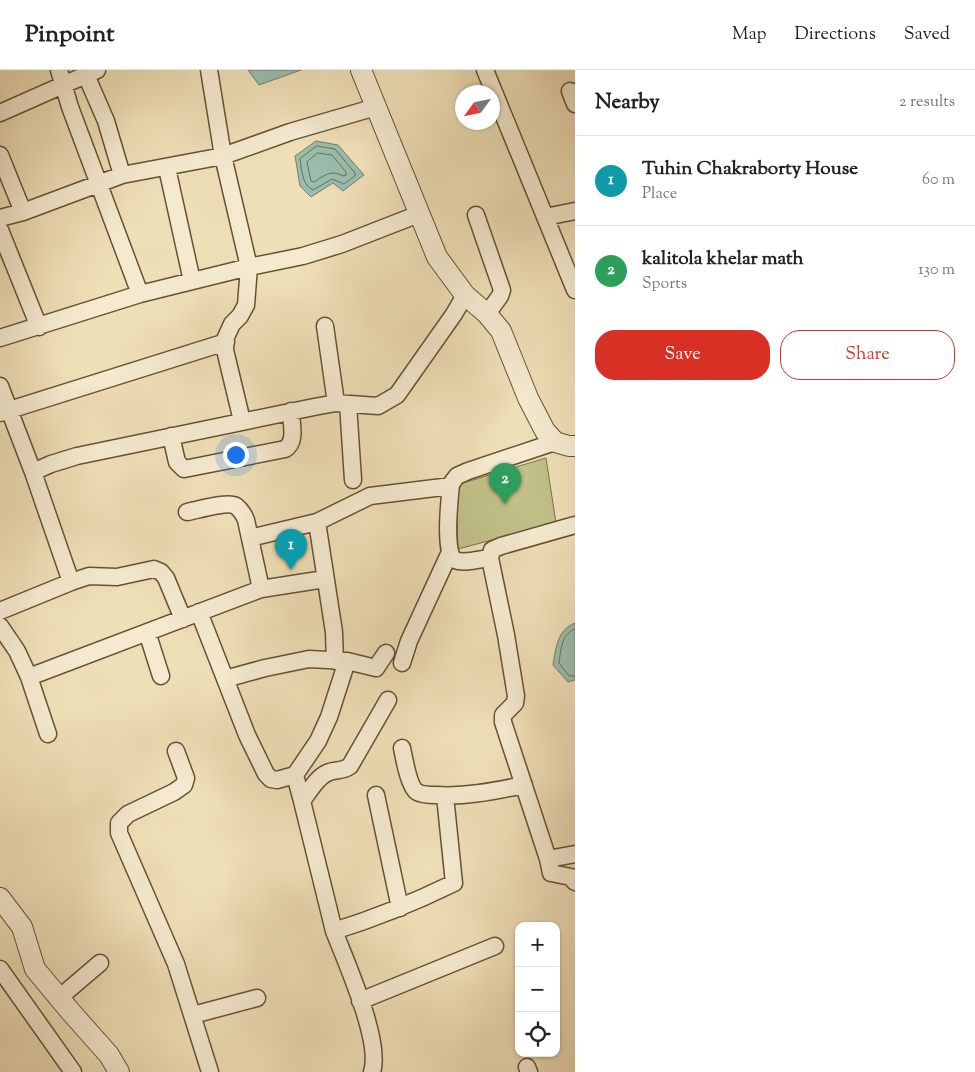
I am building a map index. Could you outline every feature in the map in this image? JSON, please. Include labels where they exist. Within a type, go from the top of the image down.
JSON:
[{"type":"street","points":[[209,70],[223,156],[249,267],[246,305],[240,316],[232,324],[226,337],[225,350],[242,421]]},
{"type":"street","points":[[361,70],[393,153],[437,257],[465,296],[487,314],[501,331],[528,398],[545,431],[555,442],[575,446]]},
{"type":"street","points":[[485,70],[575,290]]},
{"type":"street","points":[[0,113],[60,77],[92,72],[122,175]]},
{"type":"street","points":[[60,77],[140,294]]},
{"type":"street","points":[[0,218],[23,212],[122,175],[223,156],[290,132],[376,107]]},
{"type":"street","points":[[0,155],[23,212]]},
{"type":"street","points":[[167,168],[192,282]]},
{"type":"street","points":[[545,217],[575,211]]},
{"type":"street","points":[[0,338],[140,294],[249,267],[303,256],[342,244],[419,214]]},
{"type":"street","points":[[476,215],[502,290],[487,314]]},
{"type":"street","points":[[0,230],[39,327]]},
{"type":"street","points":[[33,472],[77,456],[291,411],[342,404],[378,406],[397,395],[465,296]]},
{"type":"street","points":[[325,326],[342,404],[353,480]]},
{"type":"street","points":[[4,411],[226,342]]},
{"type":"street","points":[[0,386],[4,411],[33,472],[71,582]]},
{"type":"street","points":[[171,436],[178,462],[184,469],[285,449],[290,446],[292,441],[291,411]]},
{"type":"street","points":[[490,558],[456,560],[450,552],[448,544],[451,486],[457,476],[468,471],[555,442]]},
{"type":"street","points":[[250,538],[317,522],[370,496],[451,486]]},
{"type":"street","points":[[187,512],[227,504],[235,505],[242,511],[246,520],[261,589]]},
{"type":"street","points":[[199,612],[247,735],[266,774],[271,779],[277,780],[295,775],[318,741],[329,717],[341,661],[334,632],[317,522]]},
{"type":"street","points":[[575,525],[501,546],[492,550],[490,558],[516,696],[515,703],[502,715],[503,722],[551,873],[571,877],[575,882]]},
{"type":"street","points":[[402,663],[409,641],[450,552]]},
{"type":"street","points":[[0,612],[89,576],[117,577],[154,569],[161,572],[166,578],[182,619]]},
{"type":"street","points":[[29,677],[261,589],[326,579]]},
{"type":"street","points":[[0,626],[17,651],[29,677],[48,734]]},
{"type":"street","points":[[146,632],[161,676]]},
{"type":"street","points":[[225,679],[309,659],[341,661],[376,668],[386,652]]},
{"type":"street","points":[[302,801],[320,778],[327,773],[344,770],[350,766],[388,700]]},
{"type":"street","points":[[402,748],[412,787],[417,792],[425,795],[474,795],[524,785]]},
{"type":"street","points":[[176,751],[186,778],[184,785],[174,792],[128,814],[119,823],[119,833],[176,964],[210,1072]]},
{"type":"street","points":[[295,775],[334,930],[360,1001],[374,1047],[372,1072]]},
{"type":"street","points":[[376,796],[400,908]]},
{"type":"street","points":[[334,930],[366,921],[400,908],[454,883],[445,796]]},
{"type":"street","points":[[548,859],[575,854]]},
{"type":"street","points":[[0,898],[22,927],[35,968],[109,1055],[119,1072]]},
{"type":"street","points":[[360,1001],[495,946]]},
{"type":"street","points":[[59,998],[100,963]]},
{"type":"street","points":[[0,969],[73,1072]]},
{"type":"street","points":[[192,1015],[257,998]]},
{"type":"shaded area","points":[[546,458],[556,523],[458,549],[456,485]]},
{"type":"water","points":[[248,70],[301,70],[259,85]]},
{"type":"water","points":[[316,141],[338,145],[364,175],[343,191],[333,183],[311,197],[300,186],[295,156]]},
{"type":"water","points":[[575,623],[575,680],[568,682],[553,665],[558,640],[564,630]]},
{"type":"place","name":"kalitola khelar math","points":[[505,504]]},
{"type":"place","name":"Tuhin Chakraborty House","points":[[291,570]]}]
